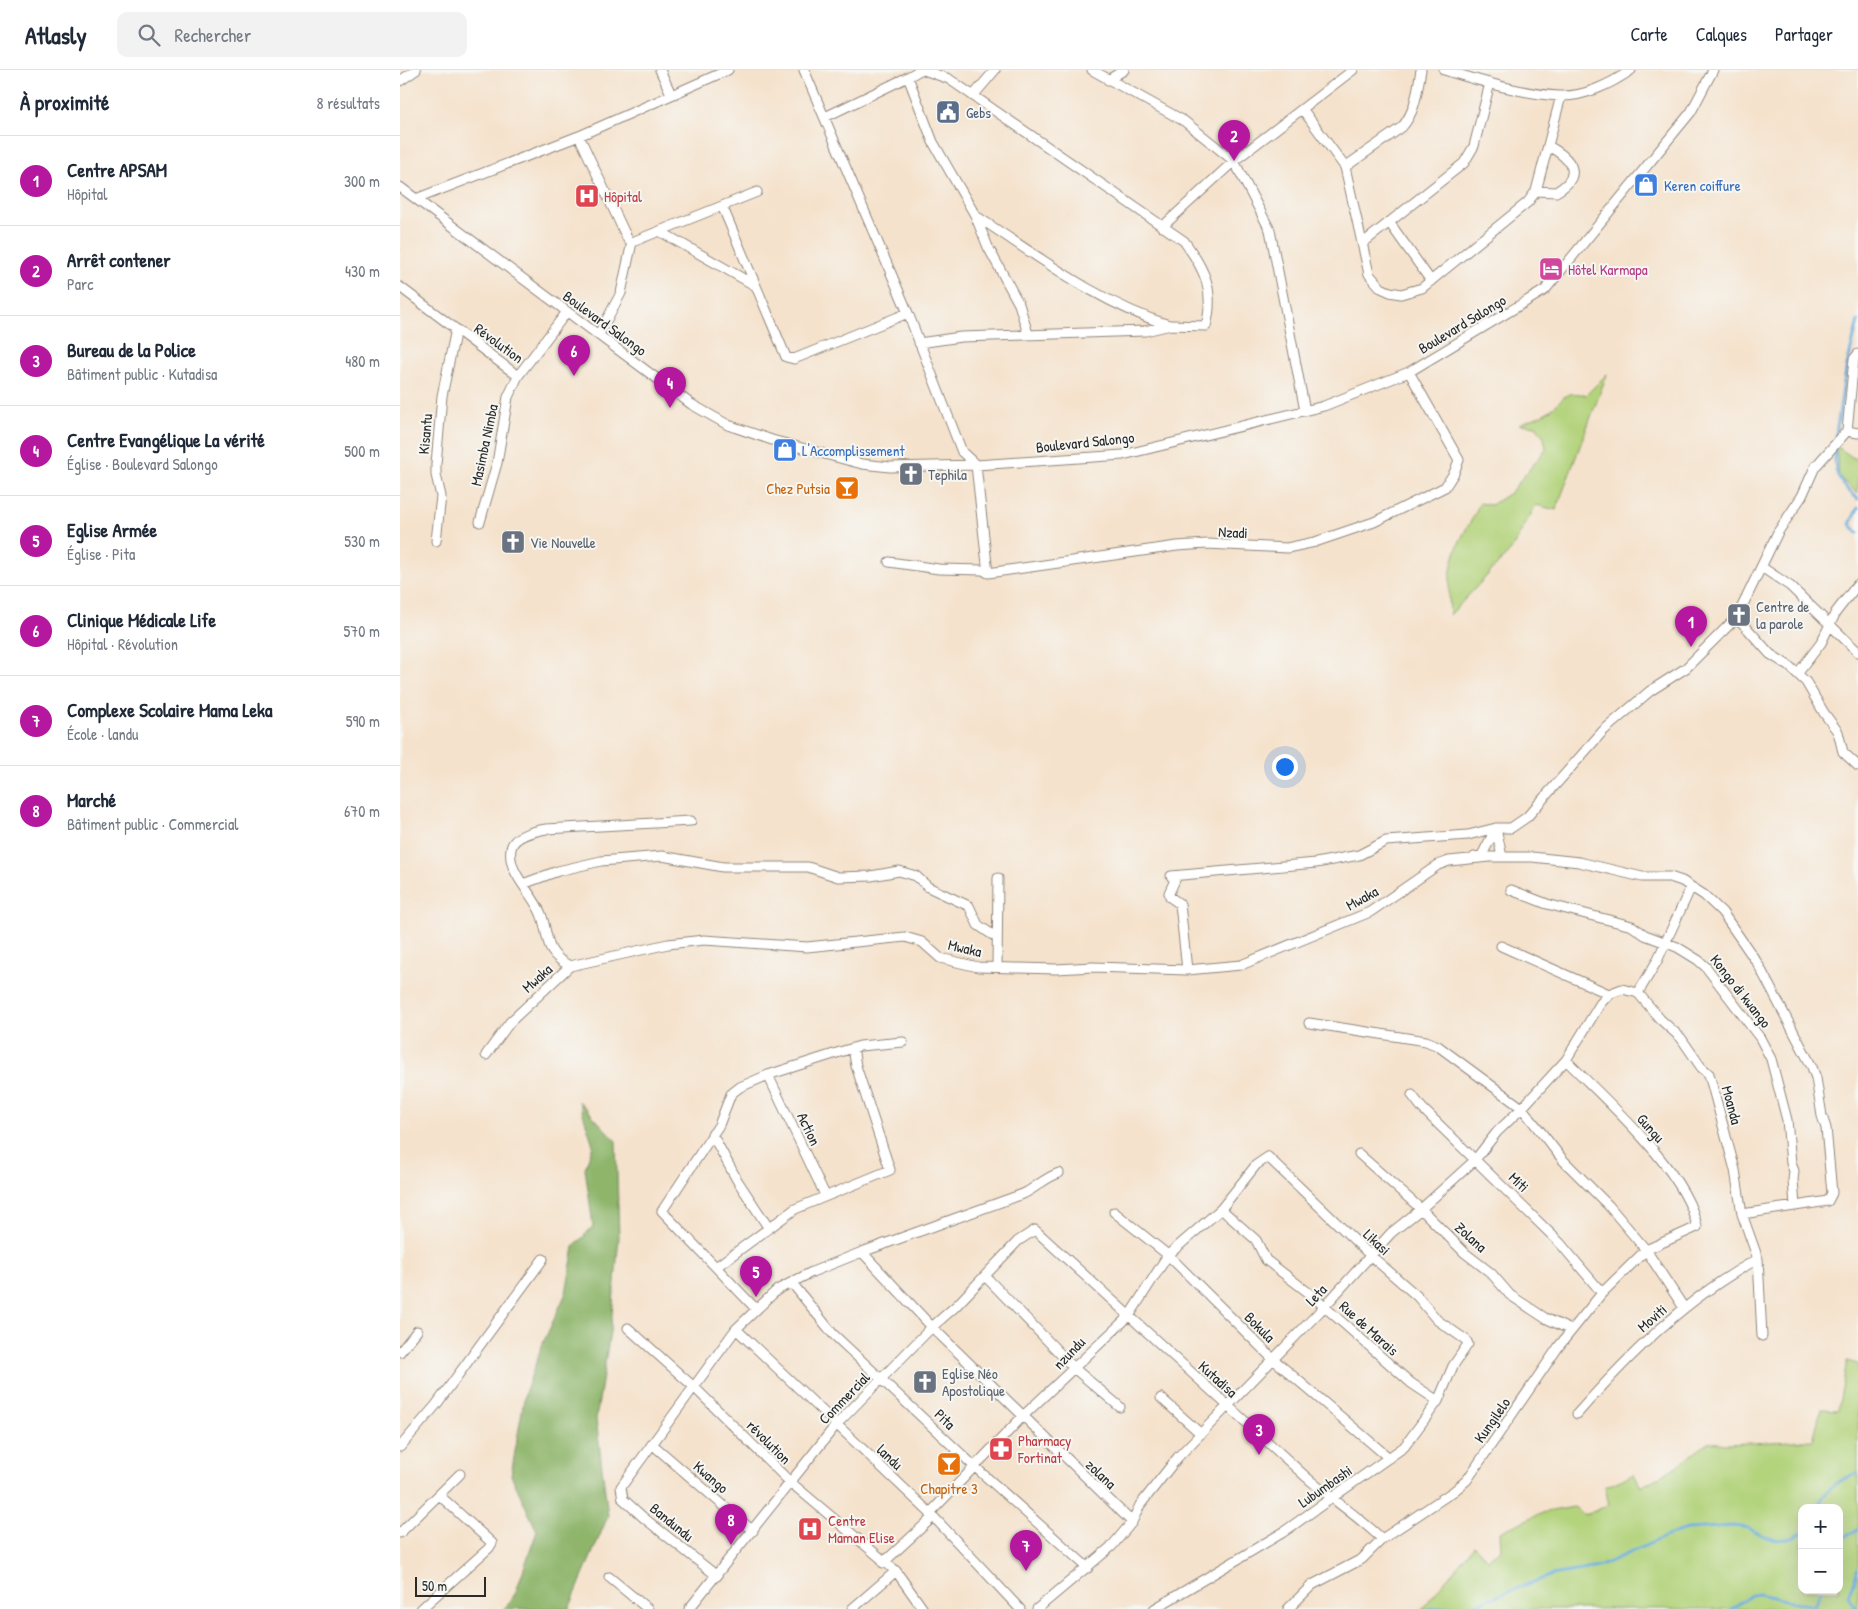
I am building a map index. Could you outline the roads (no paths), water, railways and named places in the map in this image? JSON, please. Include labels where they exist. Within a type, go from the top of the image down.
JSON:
[{"type":"street","points":[[400,81],[416,70]]},
{"type":"street","points":[[660,70],[671,94]]},
{"type":"street","points":[[416,199],[579,136],[728,70]]},
{"type":"street","points":[[804,70],[908,313],[962,452],[976,465],[988,573]]},
{"type":"street","points":[[825,117],[920,70]]},
{"type":"street","points":[[920,343],[961,337],[1145,331],[1171,325],[1206,326],[1210,294],[1203,270],[1184,241],[949,78],[924,70]]},
{"type":"street","points":[[973,96],[995,70]]},
{"type":"street","points":[[1092,70],[1184,121],[1234,161],[1270,230],[1305,411]]},
{"type":"street","points":[[1108,80],[1124,70]]},
{"type":"street","points":[[1162,227],[1234,161],[1353,70]]},
{"type":"street","points":[[1345,167],[1402,127],[1408,120],[1413,113],[1421,70]]},
{"type":"street","points":[[1444,70],[1490,83],[1561,96],[1602,87],[1631,70]]},
{"type":"street","name":"Boulevard Salongo","points":[[400,187],[566,313],[599,334],[691,404],[728,425],[810,451],[874,467],[976,465],[1122,455],[1305,411],[1391,381],[1545,290],[1691,112],[1713,70]]},
{"type":"street","points":[[908,77],[933,142],[975,216],[988,247],[1018,304],[1028,334]]},
{"type":"street","points":[[1362,243],[1464,162],[1471,154],[1490,83]]},
{"type":"street","points":[[1303,110],[1345,167],[1369,274],[1381,288],[1390,292],[1412,292],[1432,281],[1528,202],[1536,191],[1561,96]]},
{"type":"street","points":[[579,136],[628,240],[632,242]]},
{"type":"street","points":[[1536,191],[1556,192],[1570,180],[1572,170],[1570,161],[1565,155],[1548,146]]},
{"type":"street","points":[[632,242],[722,208],[757,192]]},
{"type":"street","points":[[722,208],[786,357],[789,359],[794,359],[908,313]]},
{"type":"street","points":[[975,216],[1104,299],[1137,315],[1171,325]]},
{"type":"street","points":[[1389,222],[1432,281]]},
{"type":"street","points":[[661,232],[756,286]]},
{"type":"street","points":[[599,334],[621,293],[632,242]]},
{"type":"street","name":"Révolution","points":[[400,287],[518,376],[566,313]]},
{"type":"street","name":"Kisantu","points":[[436,541],[441,496],[436,470],[442,396],[456,329]]},
{"type":"street","points":[[1187,970],[1180,904],[1170,897],[1169,893],[1175,880],[1172,876],[1316,863],[1360,855],[1386,841],[1468,835],[1496,828],[1511,828],[1527,817],[1603,732],[1650,692],[1686,668],[1737,617],[1763,568],[1778,532],[1802,496],[1815,467],[1847,431],[1854,359],[1858,354]]},
{"type":"street","name":"Nzadi","points":[[988,573],[1191,545],[1287,548],[1315,542],[1374,522],[1445,487],[1454,473],[1458,460],[1409,372]]},
{"type":"street","name":"Masimba Nimba","points":[[480,522],[497,463],[508,397],[518,376]]},
{"type":"street","points":[[1847,431],[1858,433]]},
{"type":"street","points":[[889,562],[939,569],[983,570],[988,573]]},
{"type":"street","points":[[1763,568],[1790,586],[1858,652]]},
{"type":"street","points":[[1798,673],[1821,643],[1836,612],[1858,584]]},
{"type":"street","points":[[1737,617],[1770,654],[1798,673],[1806,682],[1824,713],[1838,732],[1843,752],[1858,766]]},
{"type":"street","points":[[570,966],[560,961],[552,951],[541,914],[511,862],[511,847],[518,838],[546,828],[691,821]]},
{"type":"street","points":[[1496,828],[1502,857]]},
{"type":"street","points":[[1460,862],[1482,855],[1496,828]]},
{"type":"street","points":[[523,884],[558,872],[601,861],[662,856],[723,867],[808,867],[838,877],[871,876],[899,871],[916,876],[928,887],[969,906],[978,925],[997,938]]},
{"type":"street","points":[[1460,862],[1502,857],[1532,857],[1579,862],[1642,876],[1670,878],[1691,887],[1722,912],[1758,964],[1816,1078],[1828,1138],[1832,1194],[1828,1201],[1742,1214]]},
{"type":"street","name":"Mwaka","points":[[486,1055],[510,1022],[570,966],[668,944],[704,940],[807,947],[905,937],[922,942],[940,958],[978,967],[1187,970],[1241,966],[1370,912],[1438,865],[1460,862]]},
{"type":"street","points":[[996,967],[998,878]]},
{"type":"street","points":[[1501,946],[1610,994],[1622,989],[1638,993],[1654,967],[1691,887]]},
{"type":"street","name":"Kongo di kwango","points":[[1511,890],[1547,904],[1632,926],[1664,943],[1678,947],[1698,960],[1760,1038],[1771,1059],[1784,1102],[1791,1163],[1794,1171],[1792,1180],[1795,1206]]},
{"type":"street","name":"Moanda","points":[[1638,993],[1660,1019],[1681,1038],[1701,1067],[1709,1074],[1735,1170],[1742,1214],[1758,1259],[1762,1336]]},
{"type":"street","name":"Leta","points":[[1037,1609],[1112,1546],[1132,1522],[1140,1505],[1154,1486],[1200,1434],[1324,1306],[1391,1232],[1421,1209],[1475,1160],[1497,1132],[1566,1060],[1600,1004],[1610,994]]},
{"type":"street","points":[[1309,1023],[1426,1041],[1438,1046],[1522,1108],[1563,1160],[1609,1206],[1646,1250],[1684,1308]]},
{"type":"street","points":[[756,1309],[662,1211],[718,1125],[731,1094],[740,1087],[768,1075],[853,1048],[903,1042]]},
{"type":"street","points":[[716,1267],[795,1209],[825,1195],[890,1170],[856,1066],[853,1048]]},
{"type":"street","name":"Gungu","points":[[1566,1060],[1628,1123],[1669,1170],[1681,1189],[1697,1227]]},
{"type":"street","name":"Action","points":[[768,1075],[825,1195]]},
{"type":"street","name":"Miti","points":[[1412,1095],[1560,1243],[1602,1293]]},
{"type":"street","points":[[712,1134],[737,1180],[768,1227]]},
{"type":"street","name":"Zolana","points":[[1359,1154],[1421,1209],[1465,1253],[1491,1273],[1510,1295],[1545,1318],[1571,1330]]},
{"type":"street","name":"nzundu","points":[[883,1563],[932,1518],[930,1513],[1023,1416],[1075,1369],[1098,1343],[1129,1316],[1168,1255],[1221,1209],[1256,1165],[1268,1157]]},
{"type":"street","name":"Likasi","points":[[1268,1157],[1370,1255],[1417,1296],[1437,1320],[1468,1343]]},
{"type":"street","points":[[652,1444],[736,1329],[777,1290],[862,1252],[1023,1194],[1047,1177],[1059,1173]]},
{"type":"street","name":"Rue de Marais","points":[[1221,1209],[1256,1240],[1266,1260],[1324,1306],[1411,1383],[1438,1401]]},
{"type":"street","name":"Bokula","points":[[1114,1212],[1168,1255],[1273,1359],[1389,1458]]},
{"type":"street","name":"Kungilelo","points":[[1288,1609],[1312,1585],[1362,1559],[1382,1539],[1454,1492],[1467,1480],[1571,1330],[1602,1293],[1646,1250],[1697,1227]]},
{"type":"street","name":"Commercial","points":[[689,1609],[836,1425],[1018,1241],[1031,1231],[1040,1232]]},
{"type":"street","name":"Kutadisa","points":[[1040,1232],[1227,1406],[1331,1499],[1346,1507],[1382,1539]]},
{"type":"street","name":"zolana","points":[[862,1252],[932,1327],[1132,1522]]},
{"type":"street","points":[[400,1447],[436,1404],[543,1259]]},
{"type":"street","name":"Moviti","points":[[1577,1414],[1642,1345],[1684,1308],[1734,1272],[1758,1259]]},
{"type":"street","points":[[985,1276],[1075,1369],[1120,1407]]},
{"type":"street","name":"Pita","points":[[792,1283],[820,1321],[974,1466],[1088,1568]]},
{"type":"street","name":"révolution","points":[[628,1328],[694,1387],[789,1482],[883,1563],[896,1571]]},
{"type":"street","name":"landu","points":[[736,1329],[930,1513],[1020,1609]]},
{"type":"street","points":[[400,1352],[417,1331]]},
{"type":"street","name":"Lubumbashi","points":[[1154,1609],[1282,1533],[1404,1447],[1438,1401],[1453,1366],[1468,1343]]},
{"type":"street","points":[[1161,1398],[1200,1434]]},
{"type":"street","name":"Bandundu","points":[[652,1444],[623,1483],[621,1492],[623,1498],[644,1518],[717,1576]]},
{"type":"street","name":"Kwango","points":[[652,1444],[753,1531]]},
{"type":"street","points":[[400,1533],[460,1474]]},
{"type":"street","points":[[421,1609],[489,1548],[492,1543],[439,1495]]},
{"type":"street","points":[[852,1609],[896,1571],[923,1609]]},
{"type":"street","points":[[609,1577],[648,1609]]},
{"type":"waterway","points":[[1835,440],[1846,370],[1858,321]]},
{"type":"waterway","points":[[1835,449],[1835,465],[1839,478],[1858,499]]},
{"type":"waterway","points":[[1858,508],[1850,524],[1858,533]]},
{"type":"waterway","points":[[1820,1504],[1828,1490],[1858,1473]]},
{"type":"waterway","points":[[1429,1609],[1474,1605],[1552,1575],[1598,1567],[1687,1529],[1734,1526],[1748,1528],[1776,1540],[1793,1538],[1798,1535]]},
{"type":"waterway","points":[[1843,1538],[1858,1529]]},
{"type":"waterway","points":[[1857,1609],[1848,1596],[1858,1569]]},
{"type":"waterway","points":[[1731,1609],[1751,1595],[1759,1594],[1814,1606],[1819,1594]]},
{"type":"place","name":"Gebs","points":[[948,112]]},
{"type":"place","name":"Arrêt contener","points":[[1234,161]]},
{"type":"place","name":"Keren coiffure","points":[[1646,185]]},
{"type":"place","name":"Hôpital","points":[[587,196]]},
{"type":"place","name":"Hôtel Karmapa","points":[[1551,269]]},
{"type":"place","name":"Clinique Médicale Life","points":[[574,376]]},
{"type":"place","name":"Centre Evangélique La vérité","points":[[670,408]]},
{"type":"place","name":"L'Accomplissement","points":[[785,450]]},
{"type":"place","name":"Tephila","points":[[911,474]]},
{"type":"place","name":"Chez Putsia","points":[[847,488]]},
{"type":"place","name":"Vie Nouvelle","points":[[513,542]]},
{"type":"place","name":"Centre de la parole","points":[[1739,615]]},
{"type":"place","name":"Centre APSAM","points":[[1691,647]]},
{"type":"place","name":"Eglise Armée","points":[[756,1297]]},
{"type":"place","name":"Eglise Néo Apostolique","points":[[925,1382]]},
{"type":"place","name":"Pharmacy Fortinat","points":[[1001,1449]]},
{"type":"place","name":"Bureau de la Police","points":[[1259,1455]]},
{"type":"place","name":"Chapitre 3","points":[[949,1464]]},
{"type":"place","name":"Centre Maman Elise","points":[[810,1529]]},
{"type":"place","name":"Marché","points":[[731,1545]]},
{"type":"place","name":"Complexe Scolaire Mama Leka","points":[[1026,1571]]}]
